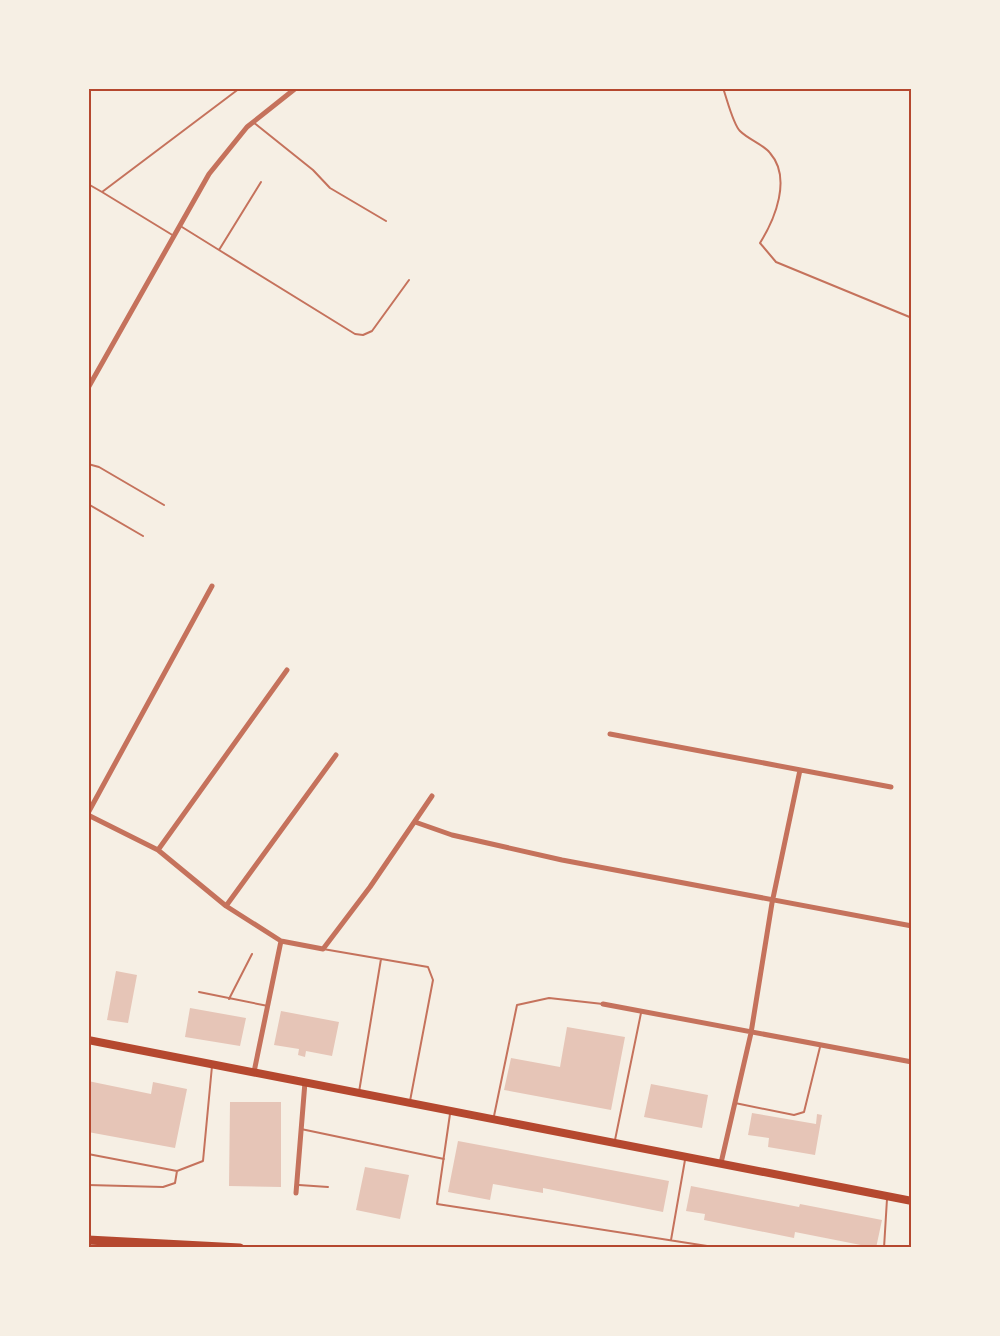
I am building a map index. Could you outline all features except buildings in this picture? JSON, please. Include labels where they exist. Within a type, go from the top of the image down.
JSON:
[{"type":"highway","points":[[88,1240],[240,1248]]},
{"type":"main road","points":[[88,1040],[912,1201]]},
{"type":"street","points":[[88,388],[209,174],[253,122],[296,88]]},
{"type":"street","points":[[212,586],[88,814],[158,850],[226,906],[281,941],[323,949],[432,796]]},
{"type":"street","points":[[158,850],[286,670]]},
{"type":"street","points":[[610,734],[891,787]]},
{"type":"street","points":[[226,906],[336,755]]},
{"type":"street","points":[[721,1163],[751,1033],[774,898],[800,770]]},
{"type":"street","points":[[415,822],[452,835],[562,860],[774,898],[912,926]]},
{"type":"street","points":[[254,1072],[281,941]]},
{"type":"street","points":[[603,1004],[912,1062]]},
{"type":"street","points":[[296,1193],[305,1082]]},
{"type":"lane","points":[[102,192],[240,88]]},
{"type":"lane","points":[[723,88],[739,130],[771,153],[779,173],[781,198],[770,228],[760,243],[776,261],[912,318]]},
{"type":"lane","points":[[253,122],[313,170],[330,188],[386,221]]},
{"type":"lane","points":[[219,250],[261,182]]},
{"type":"lane","points":[[88,184],[174,236]]},
{"type":"lane","points":[[179,225],[355,334],[363,335],[372,332],[409,280]]},
{"type":"lane","points":[[88,464],[99,466],[164,504]]},
{"type":"lane","points":[[88,504],[143,536]]},
{"type":"lane","points":[[323,949],[428,967],[432,972],[433,980],[410,1103]]},
{"type":"lane","points":[[229,999],[252,954]]},
{"type":"lane","points":[[359,1093],[381,959]]},
{"type":"lane","points":[[199,992],[268,1006]]},
{"type":"lane","points":[[494,1119],[517,1005],[549,998],[603,1004]]},
{"type":"lane","points":[[615,1143],[642,1012]]},
{"type":"lane","points":[[735,1103],[794,1115],[804,1112],[820,1045]]},
{"type":"lane","points":[[88,1154],[177,1171],[203,1161],[212,1064]]},
{"type":"lane","points":[[451,1111],[437,1204],[720,1248]]},
{"type":"lane","points":[[301,1129],[444,1159]]},
{"type":"lane","points":[[671,1240],[685,1156]]},
{"type":"lane","points":[[88,1185],[163,1187],[175,1183],[177,1171]]},
{"type":"lane","points":[[296,1185],[328,1187]]},
{"type":"lane","points":[[884,1248],[888,1196]]}]
